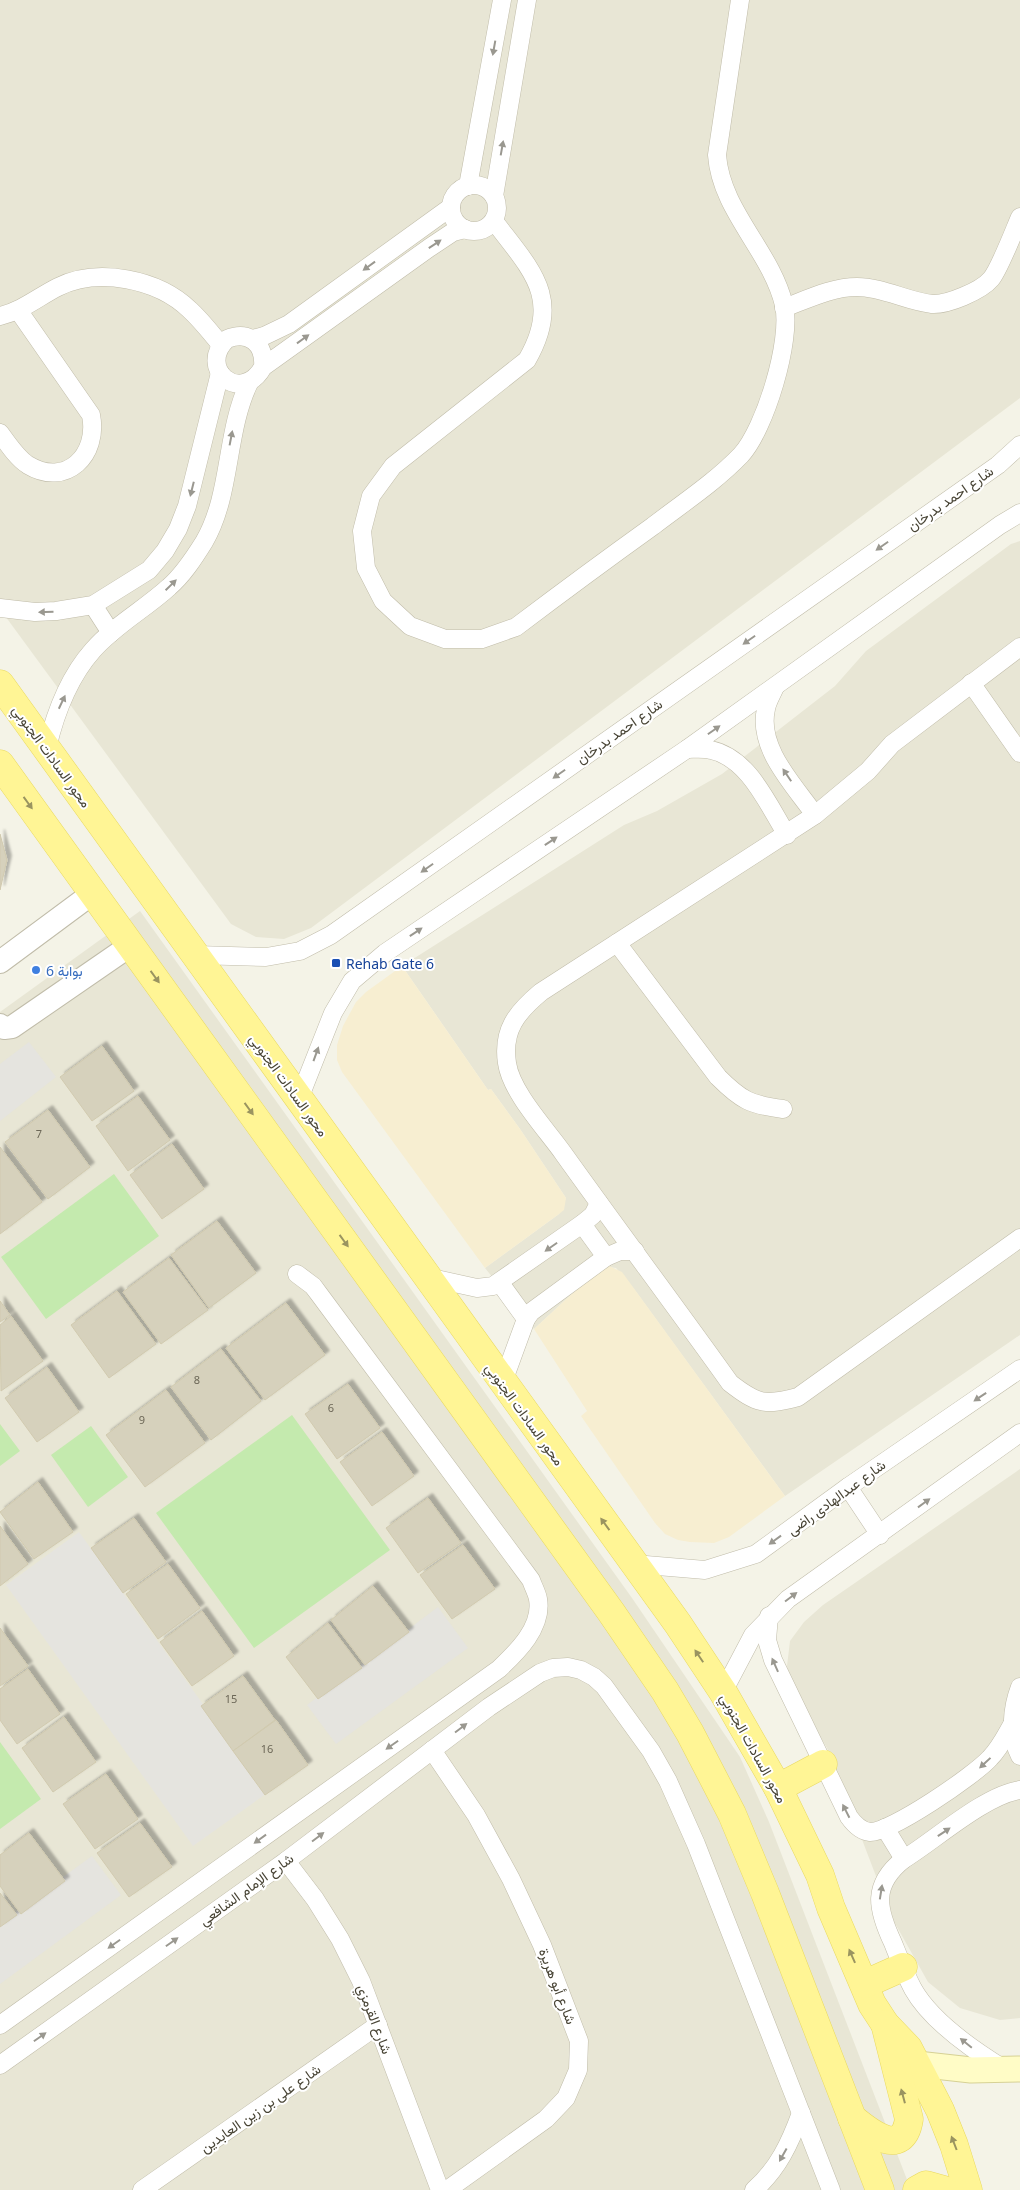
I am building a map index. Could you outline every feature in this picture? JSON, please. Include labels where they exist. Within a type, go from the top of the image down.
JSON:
[{"type":"main road","name":"محور السادات الجنوبي","points":[[0,684],[634,1564],[723,1692],[778,1788],[820,1875],[844,1939],[872,2004],[885,2024],[908,2048],[940,2110],[954,2145],[968,2190]]},
{"type":"main road","points":[[0,764],[611,1612],[665,1692],[713,1775],[742,1837],[880,2190]]},
{"type":"main road","points":[[778,1788],[823,1764]]},
{"type":"main road","points":[[865,1984],[903,1967]]},
{"type":"main road","points":[[852,2118],[879,2138],[898,2139],[905,2135],[908,2128],[909,2119],[885,2024]]},
{"type":"main road","points":[[917,2064],[972,2070],[1013,2070]]},
{"type":"main road","points":[[917,2190],[926,2185],[944,2190]]},
{"type":"street","points":[[468,186],[502,0]]},
{"type":"street","points":[[264,367],[261,346],[253,339],[244,335],[227,339],[220,345],[216,354],[216,364],[220,374],[228,381],[238,385],[249,383],[258,377],[264,367],[453,232],[465,229],[480,231],[494,222],[498,209],[494,196],[528,0]]},
{"type":"street","points":[[494,222],[530,268],[541,290],[544,314],[539,338],[527,360],[392,466],[371,496],[362,532],[366,568],[383,601],[410,626],[445,639],[482,640],[516,627],[711,482],[742,454],[758,428],[780,365],[784,308],[780,290],[772,273],[726,192],[718,173],[717,155],[740,0]]},
{"type":"street","points":[[465,229],[452,216],[451,207],[456,193],[468,186],[483,186],[494,196]]},
{"type":"street","points":[[253,339],[289,324],[451,207]]},
{"type":"street","points":[[784,308],[837,288],[859,287],[881,290],[933,304],[952,300],[973,292],[991,279],[1020,217]]},
{"type":"street","points":[[0,316],[18,310],[59,286],[85,278],[113,277],[140,283],[167,293],[190,309],[220,345]]},
{"type":"street","points":[[0,433],[27,465],[39,471],[66,470],[86,454],[92,442],[94,428],[91,415],[18,310]]},
{"type":"street","points":[[0,608],[35,612],[56,611],[93,605],[149,570],[178,530],[187,506],[220,374]]},
{"type":"street","points":[[46,748],[54,721],[80,667],[111,633],[170,587],[189,565],[205,541],[217,515],[234,423],[249,383]]},
{"type":"street","name":"شارع احمد بدرخان","points":[[196,955],[266,957],[300,951],[331,935],[998,464],[1020,445]]},
{"type":"street","points":[[299,1099],[333,1012],[352,981],[385,953],[687,749],[1000,525],[1020,513]]},
{"type":"street","points":[[135,578],[151,602]]},
{"type":"street","points":[[93,605],[111,633]]},
{"type":"street","points":[[1020,647],[971,682],[892,744],[868,771],[815,815],[787,835],[541,992],[520,1010],[507,1036],[507,1064],[518,1090],[730,1383],[750,1398],[774,1403],[798,1397],[1020,1238]]},
{"type":"street","points":[[971,682],[1020,753]]},
{"type":"street","points":[[775,687],[766,708],[765,732],[773,754],[815,815]]},
{"type":"street","points":[[687,749],[711,750],[732,759],[747,772],[787,835]]},
{"type":"street","points":[[0,948],[90,889]]},
{"type":"street","points":[[0,962],[90,889]]},
{"type":"street","points":[[0,1020],[127,939]]},
{"type":"street","points":[[0,1025],[4,1028],[12,1027],[127,939]]},
{"type":"street","points":[[617,943],[718,1077],[736,1095],[758,1106],[783,1109]]},
{"type":"street","points":[[427,1277],[477,1288],[500,1283],[582,1224],[593,1215],[599,1203]]},
{"type":"street","points":[[582,1224],[606,1257]]},
{"type":"street","points":[[502,1382],[526,1319],[531,1312],[606,1257],[620,1251],[635,1251]]},
{"type":"street","points":[[0,2026],[475,1687],[515,1655],[527,1638],[536,1618],[538,1599],[531,1580],[313,1286],[297,1274]]},
{"type":"street","points":[[500,1283],[526,1319]]},
{"type":"street","name":"شارع عبدالهادى راضى","points":[[634,1564],[705,1570],[756,1554],[848,1487],[1020,1369]]},
{"type":"street","points":[[723,1692],[752,1636],[769,1616],[788,1599],[1020,1433]]},
{"type":"street","points":[[848,1487],[880,1534]]},
{"type":"street","points":[[769,1616],[768,1640],[773,1660],[854,1824],[868,1832],[885,1828],[975,1772],[991,1758],[1003,1741],[1012,1723]]},
{"type":"street","name":"شارع الإمام الشافعي","points":[[0,2065],[286,1861],[489,1707],[540,1673],[554,1668],[582,1670],[604,1686],[651,1751],[684,1812],[831,2190]]},
{"type":"street","points":[[475,1687],[489,1707]]},
{"type":"street","points":[[1020,1688],[1014,1702],[1012,1723],[1016,1749],[1020,1756]]},
{"type":"street","name":"شارع أبو هريرة","points":[[432,1750],[476,1815],[511,1879],[542,1945],[579,2041],[578,2070],[566,2098],[546,2119],[447,2190]]},
{"type":"street","points":[[1013,2070],[986,2058],[947,2027],[914,1990],[884,1924],[880,1899],[884,1879],[890,1870],[904,1859],[991,1800],[1009,1791],[1020,1790]]},
{"type":"street","points":[[885,1828],[904,1859]]},
{"type":"street","name":"شارع القرمزي","points":[[286,1861],[315,1899],[340,1939],[361,1981],[440,2190]]},
{"type":"street","name":"شارع على بن زين العابدين","points":[[142,2190],[378,2025]]},
{"type":"street","points":[[754,2190],[778,2163],[792,2139],[801,2113]]},
{"type":"shaded area","points":[[0,0],[1020,0],[1020,398],[311,928],[284,939],[256,937],[231,924],[0,609]]},
{"type":"shaded area","points":[[1020,541],[1020,1335],[785,1496],[634,1289],[616,1268],[602,1266],[534,1329],[485,1268],[559,1214],[566,1198],[520,1129],[491,1089],[488,1090],[402,966],[624,825],[657,811],[722,774],[835,686],[866,651],[1011,544]]},
{"type":"shaded area","points":[[140,911],[632,1598],[740,1757],[769,1822],[911,2190],[0,2190],[0,1012]]},
{"type":"shaded area","points":[[402,966],[488,1090],[491,1089],[520,1129],[566,1198],[564,1210],[485,1268],[342,1072],[337,1060],[337,1045],[343,1026],[356,1002],[366,992]]},
{"type":"shaded area","points":[[29,1042],[56,1077],[0,1121],[0,1064]]},
{"type":"shaded area","points":[[602,1266],[609,1266],[622,1272],[785,1496],[729,1537],[714,1543],[690,1542],[678,1540],[665,1534],[655,1523],[581,1416],[587,1411],[534,1329]]},
{"type":"shaded area","points":[[1020,1469],[1020,2018],[1000,2020],[960,2008],[928,1982],[892,1918],[827,1748],[792,1688],[787,1666],[790,1641],[804,1622],[823,1605]]},
{"type":"shaded area","points":[[79,1532],[267,1793],[193,1846],[6,1585]]},
{"type":"shaded area","points":[[438,1607],[468,1648],[336,1744],[307,1705]]},
{"type":"shaded area","points":[[92,1856],[121,1895],[0,1984],[0,1923]]},
{"type":"green space","points":[[114,1174],[159,1236],[46,1319],[1,1257]]},
{"type":"green space","points":[[292,1415],[390,1550],[254,1648],[156,1513]]},
{"type":"green space","points":[[0,1424],[20,1451],[0,1466]]},
{"type":"green space","points":[[91,1426],[128,1477],[88,1507],[51,1455]]},
{"type":"green space","points":[[0,1742],[41,1799],[0,1829]]},
{"type":"building","points":[[0,834],[7,860],[0,890]]},
{"type":"building","points":[[102,1046],[134,1091],[92,1121],[60,1077]]},
{"type":"building","points":[[138,1096],[170,1140],[128,1171],[96,1126]]},
{"type":"building","points":[[48,1110],[90,1167],[48,1199],[5,1142]]},
{"type":"building","points":[[172,1144],[204,1189],[162,1219],[130,1175]]},
{"type":"building","points":[[0,1147],[42,1202],[0,1234]]},
{"type":"building","points":[[217,1221],[256,1273],[209,1308],[171,1255]]},
{"type":"building","points":[[169,1258],[208,1310],[161,1344],[123,1292]]},
{"type":"building","points":[[117,1291],[156,1344],[109,1378],[71,1325]]},
{"type":"building","points":[[0,1301],[10,1315],[0,1322]]},
{"type":"building","points":[[286,1303],[325,1355],[265,1400],[226,1348]]},
{"type":"building","points":[[11,1316],[43,1361],[1,1391],[0,1325]]},
{"type":"building","points":[[221,1349],[261,1401],[211,1440],[171,1387]]},
{"type":"building","points":[[47,1367],[79,1412],[37,1442],[5,1398]]},
{"type":"building","points":[[348,1384],[380,1428],[337,1459],[305,1414]]},
{"type":"building","points":[[166,1390],[205,1443],[145,1487],[106,1435]]},
{"type":"building","points":[[382,1432],[414,1476],[372,1506],[340,1462]]},
{"type":"building","points":[[38,1482],[73,1532],[34,1559],[0,1512]]},
{"type":"building","points":[[428,1498],[461,1543],[418,1573],[386,1528]]},
{"type":"building","points":[[134,1518],[166,1562],[123,1593],[91,1548]]},
{"type":"building","points":[[0,1526],[28,1564],[0,1586]]},
{"type":"building","points":[[463,1545],[495,1589],[452,1619],[420,1575]]},
{"type":"building","points":[[168,1564],[200,1608],[158,1639],[126,1594]]},
{"type":"building","points":[[373,1586],[409,1632],[365,1665],[331,1620]]},
{"type":"building","points":[[202,1611],[234,1656],[192,1686],[160,1642]]},
{"type":"building","points":[[328,1623],[362,1668],[318,1699],[286,1657]]},
{"type":"building","points":[[0,1628],[28,1666],[0,1686]]},
{"type":"building","points":[[28,1669],[60,1714],[17,1744],[0,1720],[0,1689]]},
{"type":"building","points":[[243,1676],[275,1720],[233,1751],[201,1706]]},
{"type":"building","points":[[64,1717],[96,1762],[53,1792],[22,1748]]},
{"type":"building","points":[[276,1720],[308,1765],[265,1795],[233,1751]]},
{"type":"building","points":[[106,1774],[138,1819],[95,1849],[63,1804]]},
{"type":"building","points":[[140,1823],[172,1867],[129,1897],[97,1853]]},
{"type":"building","points":[[29,1833],[65,1881],[21,1914],[0,1886],[0,1855]]},
{"type":"building","points":[[0,1893],[17,1915],[0,1927]]},
{"type":"place","name":"Rehab Gate 6","points":[[336,963]]},
{"type":"place","name":"بوابة 6","points":[[36,970]]}]
